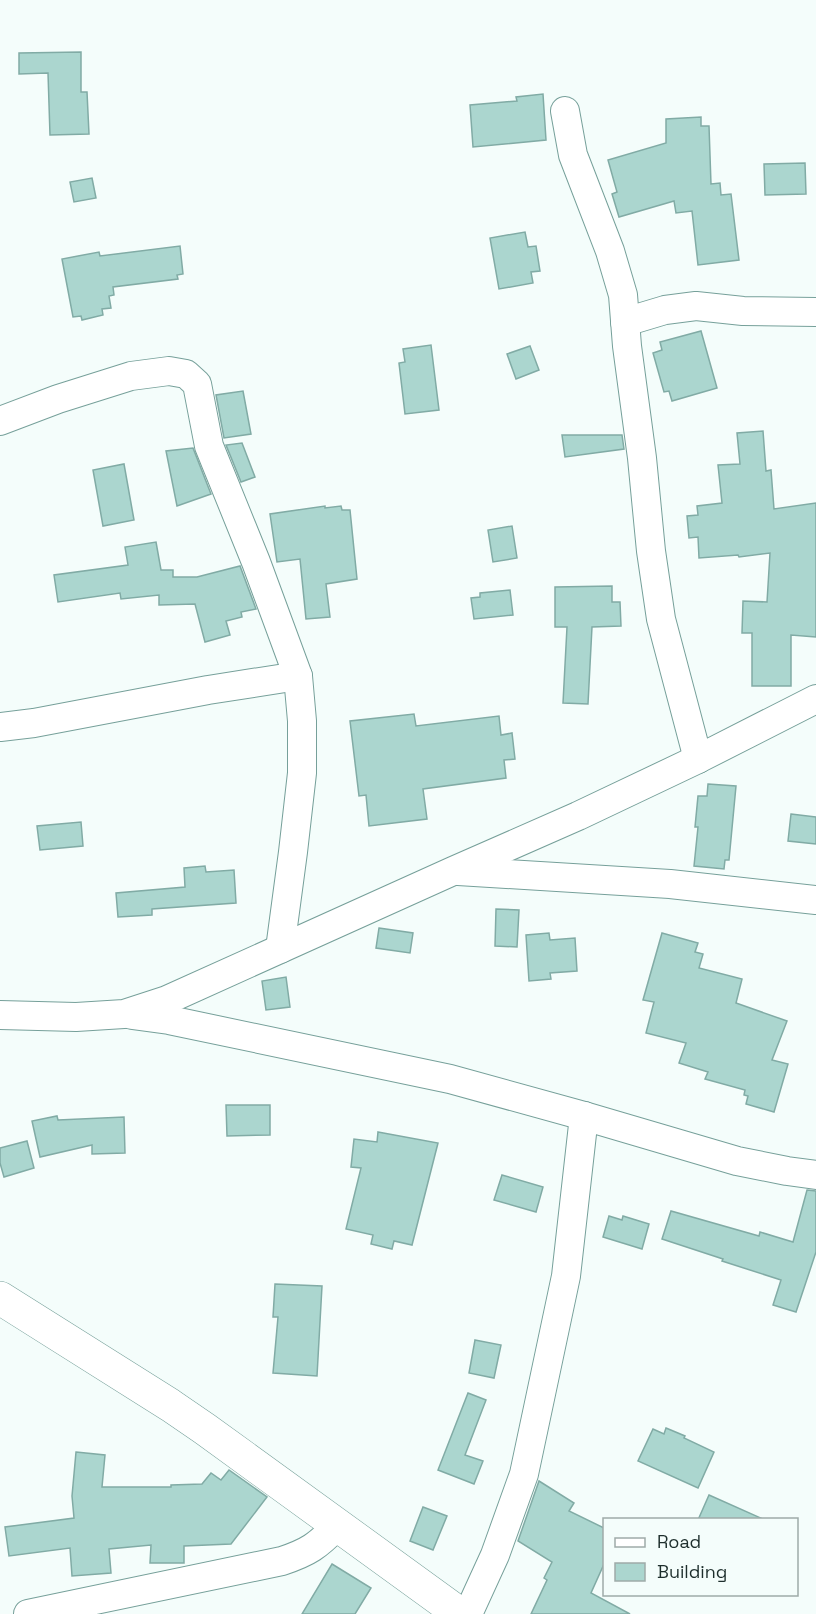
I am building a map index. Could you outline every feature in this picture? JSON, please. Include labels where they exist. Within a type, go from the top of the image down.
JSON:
[{"type":"street","points":[[565,111],[573,155],[610,251],[624,295],[627,346],[660,619],[698,759]]},
{"type":"street","points":[[625,322],[665,310],[696,306],[743,311],[816,312]]},
{"type":"street","points":[[0,421],[58,399],[131,376],[169,371],[186,374],[197,384],[209,446],[256,562],[298,676],[302,721],[302,773],[280,949]]},
{"type":"street","points":[[0,728],[298,676]]},
{"type":"street","points":[[124,1014],[167,1000],[578,816],[816,699]]},
{"type":"street","points":[[453,871],[670,884],[816,900]]},
{"type":"street","points":[[0,1015],[76,1017],[124,1014],[169,1020],[450,1079],[737,1161],[816,1175]]},
{"type":"street","points":[[468,1614],[495,1555],[524,1474],[566,1276],[584,1116]]},
{"type":"street","points":[[0,1298],[170,1405],[460,1614]]},
{"type":"street","points":[[28,1614],[282,1561],[302,1555],[319,1544],[337,1526]]},
{"type":"building","points":[[81,52],[81,92],[87,92],[89,134],[50,135],[48,73],[19,74],[19,53]]},
{"type":"building","points":[[543,94],[546,140],[473,147],[470,105],[517,101],[516,97]]},
{"type":"building","points":[[701,117],[701,126],[709,126],[711,184],[720,183],[721,195],[731,194],[739,260],[698,265],[692,211],[676,213],[674,201],[619,217],[612,194],[617,192],[608,160],[666,143],[666,119]]},
{"type":"building","points":[[805,163],[806,194],[765,195],[764,164]]},
{"type":"building","points":[[92,178],[96,198],[74,202],[70,182]]},
{"type":"building","points":[[525,232],[528,247],[536,246],[540,271],[531,272],[533,283],[499,289],[490,238]]},
{"type":"building","points":[[180,246],[183,274],[177,275],[178,279],[113,287],[114,295],[109,296],[111,308],[102,309],[103,315],[82,320],[81,316],[73,317],[62,259],[99,252],[100,256]]},
{"type":"building","points":[[701,331],[717,388],[672,401],[669,391],[664,392],[653,353],[662,350],[660,342]]},
{"type":"building","points":[[431,345],[439,410],[405,414],[399,363],[405,362],[403,349]]},
{"type":"building","points":[[530,346],[539,370],[516,379],[507,354]]},
{"type":"building","points":[[243,391],[251,434],[224,438],[216,395]]},
{"type":"building","points":[[763,431],[766,471],[771,470],[774,509],[816,503],[816,637],[791,635],[791,686],[752,686],[752,633],[742,633],[743,601],[767,602],[770,553],[739,557],[738,555],[699,558],[698,537],[689,538],[687,516],[698,515],[697,506],[722,503],[718,465],[740,464],[737,433]]},
{"type":"building","points":[[562,435],[622,435],[624,449],[565,457]]},
{"type":"building","points":[[242,443],[255,477],[241,482],[226,445]]},
{"type":"building","points":[[193,448],[211,494],[177,506],[166,451]]},
{"type":"building","points":[[124,464],[134,520],[103,526],[93,470]]},
{"type":"building","points":[[325,506],[325,508],[341,506],[342,510],[350,510],[357,579],[326,584],[330,617],[306,619],[300,559],[277,562],[270,514]]},
{"type":"building","points":[[512,526],[517,558],[493,562],[488,530]]},
{"type":"building","points":[[156,542],[161,570],[173,570],[173,577],[197,577],[240,566],[256,609],[241,612],[242,617],[226,621],[230,635],[205,642],[195,604],[159,605],[159,595],[121,599],[120,593],[58,602],[54,575],[128,565],[125,547]]},
{"type":"building","points":[[612,586],[612,602],[620,602],[621,626],[592,627],[588,704],[563,703],[567,627],[555,627],[555,587]]},
{"type":"building","points":[[510,590],[513,615],[474,619],[471,598],[480,597],[480,593]]},
{"type":"building","points":[[414,714],[416,726],[499,716],[501,735],[512,733],[515,759],[504,760],[506,778],[423,789],[427,819],[369,826],[366,795],[359,796],[350,721]]},
{"type":"building","points":[[708,784],[736,786],[729,860],[725,860],[724,869],[694,866],[698,796],[707,796]]},
{"type":"building","points":[[791,814],[816,817],[816,844],[788,841]]},
{"type":"building","points":[[81,822],[83,846],[40,850],[37,826]]},
{"type":"building","points":[[205,866],[206,872],[234,870],[236,903],[152,909],[152,915],[118,917],[116,893],[185,887],[184,868]]},
{"type":"building","points":[[496,909],[519,910],[517,947],[495,946]]},
{"type":"building","points":[[379,928],[413,933],[410,953],[376,948]]},
{"type":"building","points":[[549,933],[550,940],[575,938],[577,971],[550,973],[551,979],[529,981],[526,935]]},
{"type":"building","points":[[662,933],[698,943],[695,952],[703,954],[699,968],[742,979],[736,1003],[787,1021],[772,1060],[788,1064],[774,1112],[746,1104],[748,1096],[744,1095],[745,1090],[705,1079],[708,1072],[679,1063],[686,1043],[646,1033],[654,1002],[643,1000]]},
{"type":"building","points":[[286,977],[290,1007],[266,1010],[262,981]]},
{"type":"building","points":[[226,1105],[270,1105],[270,1135],[227,1136]]},
{"type":"building","points":[[57,1116],[58,1120],[124,1117],[125,1153],[92,1154],[92,1145],[40,1157],[32,1121]]},
{"type":"building","points":[[378,1132],[438,1143],[412,1245],[394,1241],[392,1249],[371,1244],[373,1235],[346,1229],[361,1168],[351,1167],[354,1139],[377,1142]]},
{"type":"building","points":[[27,1141],[34,1168],[4,1177],[0,1163],[0,1148]]},
{"type":"building","points":[[502,1175],[543,1187],[536,1212],[494,1200]]},
{"type":"building","points":[[807,1190],[816,1191],[816,1252],[796,1312],[773,1305],[781,1280],[662,1239],[671,1211],[759,1236],[760,1232],[793,1242]]},
{"type":"building","points":[[609,1216],[622,1220],[623,1216],[649,1224],[642,1249],[603,1237]]},
{"type":"building","points":[[275,1284],[322,1286],[317,1376],[273,1373],[278,1317],[273,1317]]},
{"type":"building","points":[[475,1340],[501,1345],[494,1378],[469,1373]]},
{"type":"building","points":[[468,1393],[486,1400],[465,1455],[483,1461],[474,1484],[438,1470]]},
{"type":"building","points":[[666,1428],[714,1452],[698,1488],[638,1461],[653,1429],[664,1434]]},
{"type":"building","points":[[76,1452],[105,1455],[102,1487],[171,1487],[171,1485],[202,1484],[211,1473],[221,1480],[229,1470],[267,1497],[231,1544],[184,1546],[184,1563],[150,1563],[151,1545],[109,1549],[111,1573],[72,1576],[70,1548],[9,1556],[5,1527],[74,1518],[72,1496]]},
{"type":"building","points":[[539,1481],[574,1503],[569,1511],[603,1528],[603,1566],[591,1593],[630,1614],[531,1614],[547,1580],[544,1578],[552,1562],[518,1541]]},
{"type":"building","points":[[709,1495],[761,1518],[699,1518]]},
{"type":"building","points":[[423,1507],[447,1516],[433,1550],[410,1541]]},
{"type":"building","points":[[332,1564],[371,1588],[355,1614],[302,1614]]}]
